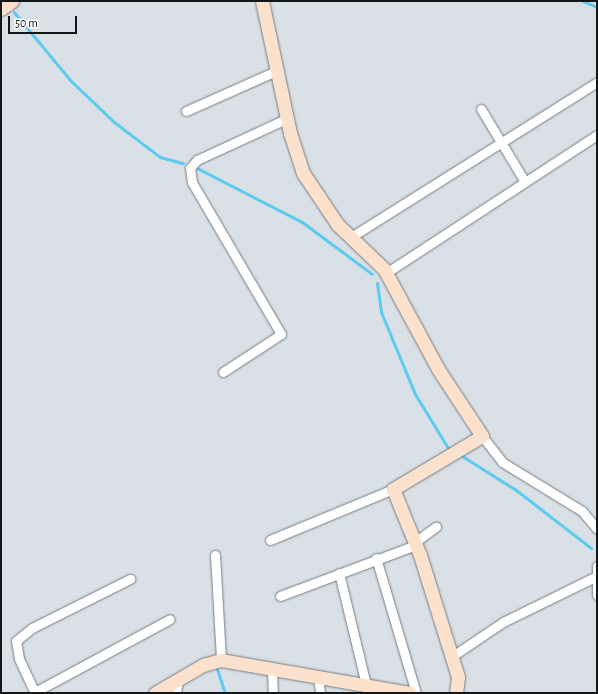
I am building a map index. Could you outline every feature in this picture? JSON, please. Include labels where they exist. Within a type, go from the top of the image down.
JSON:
[{"type":"street","points":[[1,9],[12,1]]},
{"type":"street","points":[[262,1],[288,118],[303,174],[322,204],[350,237],[375,258],[386,273],[438,369],[482,436],[502,462],[582,511],[597,529]]},
{"type":"street","points":[[186,111],[278,70]]},
{"type":"street","points":[[350,237],[499,140],[597,82]]},
{"type":"street","points":[[481,109],[525,182]]},
{"type":"street","points":[[223,372],[281,334],[192,182],[190,168],[197,160],[288,118]]},
{"type":"street","points":[[386,273],[597,135]]},
{"type":"street","points":[[270,540],[393,489],[482,436]]},
{"type":"street","points":[[393,489],[416,544],[458,677],[457,693]]},
{"type":"street","points":[[280,596],[376,558],[416,544],[436,527]]},
{"type":"street","points":[[215,555],[221,660]]},
{"type":"street","points":[[376,558],[416,693]]},
{"type":"street","points":[[597,566],[595,577],[597,595]]},
{"type":"street","points":[[339,573],[366,685]]},
{"type":"street","points":[[451,657],[504,622],[595,577]]},
{"type":"street","points":[[130,580],[32,628],[16,641],[19,658],[35,693],[170,619]]},
{"type":"street","points":[[155,693],[203,665],[221,660],[410,693]]},
{"type":"street","points":[[272,668],[273,693]]},
{"type":"street","points":[[318,676],[320,693]]},
{"type":"street","points":[[176,693],[178,679]]},
{"type":"waterway","points":[[583,1],[597,7]]},
{"type":"waterway","points":[[14,12],[70,80],[114,122],[160,157],[183,163]]},
{"type":"waterway","points":[[195,167],[302,222],[372,274]]},
{"type":"waterway","points":[[377,283],[381,312],[415,394],[448,448]]},
{"type":"waterway","points":[[462,456],[516,490],[591,548]]},
{"type":"waterway","points":[[217,669],[225,693]]}]
